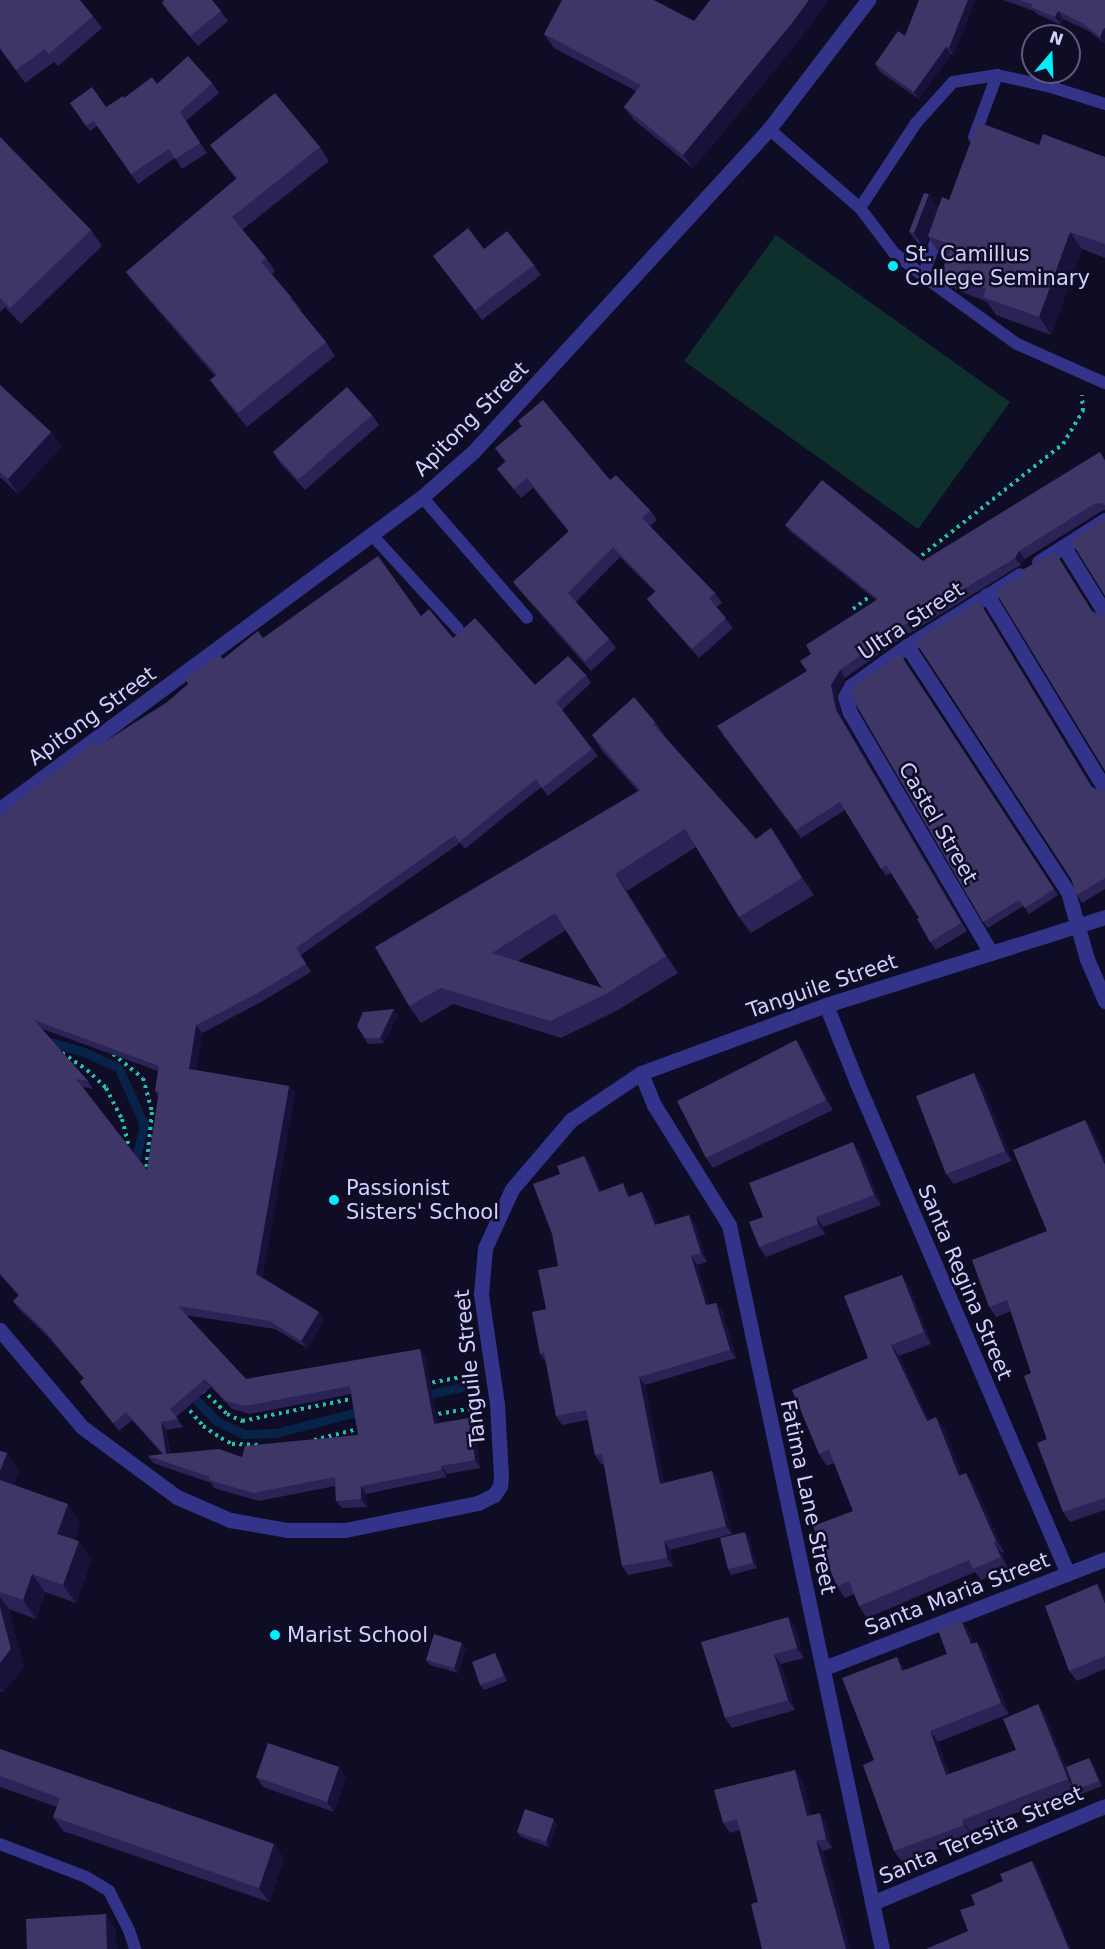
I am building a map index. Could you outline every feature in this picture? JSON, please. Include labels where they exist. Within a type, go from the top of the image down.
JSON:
[{"type":"street","name":"Apitong Street","points":[[0,809],[372,535],[422,497],[474,451],[769,129],[868,0]]},
{"type":"street","name":"Ultra Street","points":[[850,713],[845,697],[851,686],[907,646],[1105,520]]},
{"type":"street","points":[[1064,547],[1105,614]]},
{"type":"street","points":[[987,595],[1105,789]]},
{"type":"street","points":[[907,646],[1068,892],[1079,924],[1087,959],[1105,1001]]},
{"type":"street","name":"Castel Street","points":[[850,713],[991,953]]},
{"type":"street","name":"Tanguile Street","points":[[0,1330],[82,1427],[177,1497],[230,1520],[288,1530],[345,1530],[452,1511],[478,1503],[494,1494],[500,1486],[501,1476],[498,1404],[481,1294],[485,1248],[512,1189],[571,1120],[641,1073],[826,1005],[1079,924],[1105,918]]},
{"type":"street","name":"Santa Regina Street","points":[[826,1005],[857,1083],[1068,1574]]},
{"type":"street","name":"Fatima Lane Street","points":[[641,1073],[654,1105],[729,1225],[882,1949]]},
{"type":"street","name":"Santa Maria Street","points":[[824,1668],[1105,1559]]},
{"type":"street","name":"Santa Teresita Street","points":[[872,1903],[1105,1806]]},
{"type":"lane","points":[[860,208],[915,123],[953,82],[997,75],[1051,87],[1105,104]]},
{"type":"lane","points":[[968,153],[997,75]]},
{"type":"lane","points":[[769,129],[860,208],[894,253],[923,276],[1017,344],[1080,374],[1105,383]]},
{"type":"lane","points":[[923,276],[944,220]]},
{"type":"lane","points":[[422,497],[527,618]]},
{"type":"lane","points":[[372,535],[458,629]]},
{"type":"lane","points":[[0,1844],[86,1877],[109,1891],[129,1930],[135,1949]]},
{"type":"path","points":[[908,566],[1063,444],[1083,411],[1080,374]]},
{"type":"path","points":[[854,609],[881,588]]},
{"type":"path","points":[[54,1051],[87,1070],[106,1088],[122,1119],[128,1158]]},
{"type":"path","points":[[110,1052],[143,1078],[152,1112],[146,1173]]},
{"type":"path","points":[[413,1387],[492,1371]]},
{"type":"path","points":[[195,1382],[227,1414],[242,1421],[368,1396]]},
{"type":"path","points":[[181,1401],[203,1426],[232,1444],[270,1445]]},
{"type":"path","points":[[419,1417],[498,1404]]},
{"type":"path","points":[[306,1441],[365,1428]]},
{"type":"green space","points":[[776,235],[1010,402],[918,529],[684,361]]},
{"type":"building","points":[[0,0],[80,0],[93,16],[49,54],[45,49],[16,70],[0,48]]},
{"type":"building","points":[[165,0],[212,0],[221,11],[190,36],[162,3]]},
{"type":"building","points":[[562,0],[654,0],[694,21],[710,0],[809,0],[683,155],[624,107],[641,85],[544,34]]},
{"type":"building","points":[[919,0],[968,0],[949,48],[946,47],[914,92],[875,64],[898,31],[905,36]]},
{"type":"building","points":[[1019,0],[1105,0],[1105,28],[1100,37],[1084,24],[1058,11],[1055,17],[1031,7],[1032,4]]},
{"type":"building","points":[[188,56],[212,83],[180,112],[200,143],[175,159],[169,149],[131,174],[91,117],[123,96],[124,98],[152,77],[157,84]]},
{"type":"building","points":[[92,87],[106,107],[91,117],[94,120],[86,126],[70,103]]},
{"type":"building","points":[[275,93],[320,147],[232,217],[266,258],[261,262],[326,342],[238,413],[210,380],[217,375],[126,272],[237,178],[210,145]]},
{"type":"building","points":[[978,122],[1039,145],[1043,134],[1105,157],[1105,244],[1070,232],[1039,317],[983,297],[986,289],[942,271],[952,245],[928,236],[942,197],[949,200]]},
{"type":"building","points":[[0,137],[91,230],[10,308],[0,298]]},
{"type":"building","points":[[924,193],[929,194],[914,233],[909,232]]},
{"type":"building","points":[[468,228],[484,249],[507,231],[534,265],[475,310],[433,256]]},
{"type":"building","points":[[0,385],[51,432],[8,479],[0,472]]},
{"type":"building","points":[[347,387],[372,415],[298,480],[273,452]]},
{"type":"building","points":[[543,400],[610,480],[616,475],[650,510],[642,518],[715,593],[709,598],[726,618],[692,649],[647,599],[656,591],[613,547],[568,593],[609,639],[585,661],[513,582],[569,531],[527,478],[514,489],[497,469],[506,461],[495,448],[522,426],[518,421]]},
{"type":"building","points":[[1100,452],[1105,461],[1105,505],[1094,504],[1019,551],[1015,558],[896,630],[840,670],[831,685],[836,710],[961,923],[930,942],[917,919],[919,918],[886,865],[881,869],[840,802],[796,830],[717,726],[807,671],[800,661],[811,654],[806,645],[878,599],[785,525],[822,480],[923,561]]},
{"type":"building","points":[[1105,519],[1105,596],[1071,541]]},
{"type":"building","points":[[1055,552],[1092,611],[1099,615],[1105,613],[1105,771],[995,591],[1020,576],[1024,569]]},
{"type":"building","points":[[378,556],[421,616],[429,609],[453,638],[475,618],[535,685],[568,656],[586,675],[556,702],[592,749],[542,788],[536,779],[459,842],[455,835],[296,948],[306,964],[256,994],[196,1025],[189,1069],[289,1086],[256,1274],[319,1312],[301,1341],[270,1321],[178,1306],[246,1379],[420,1349],[434,1424],[469,1418],[475,1460],[441,1466],[442,1470],[361,1486],[361,1499],[336,1501],[335,1477],[253,1493],[209,1480],[210,1477],[148,1456],[164,1454],[126,1412],[113,1423],[80,1382],[84,1378],[44,1330],[13,1301],[19,1295],[0,1273],[0,816],[94,741],[98,746],[166,703],[188,684],[185,678],[220,655],[223,659],[258,631],[263,638]],"holes":[[[34,1020],[159,1066],[155,1091],[159,1092],[147,1170],[76,1079],[88,1081]],[[205,1379],[226,1401],[245,1406],[350,1386],[358,1435],[245,1446],[242,1457],[219,1449],[166,1454],[161,1422],[178,1419],[170,1409]]]},
{"type":"building","points":[[979,601],[1091,786],[1099,791],[1105,789],[1105,878],[1077,895],[1071,879],[915,641]]},
{"type":"building","points":[[900,654],[1054,889],[1025,908],[1019,900],[983,922],[855,703],[851,692],[854,686]]},
{"type":"building","points":[[634,697],[655,722],[653,724],[756,839],[771,828],[802,878],[739,917],[685,829],[615,874],[666,956],[606,994],[550,1021],[441,988],[409,1006],[375,947],[640,790],[592,735]],"holes":[[[555,913],[602,988],[492,953]]]},
{"type":"building","points":[[394,1009],[380,1038],[365,1038],[357,1026],[363,1012]]},
{"type":"building","points":[[796,1040],[826,1100],[706,1158],[677,1101]]},
{"type":"building","points":[[974,1073],[1005,1151],[946,1174],[916,1096]]},
{"type":"building","points":[[1085,1120],[1105,1165],[1105,1498],[1063,1512],[1037,1443],[1047,1439],[1024,1376],[1031,1373],[1007,1300],[989,1307],[972,1260],[1047,1231],[1013,1150]]},
{"type":"building","points":[[853,1142],[874,1195],[816,1217],[818,1224],[759,1247],[749,1222],[763,1217],[749,1183]]},
{"type":"building","points":[[584,1156],[599,1192],[623,1183],[628,1197],[642,1192],[655,1225],[689,1215],[701,1253],[691,1256],[706,1305],[716,1303],[730,1350],[639,1377],[660,1484],[712,1471],[726,1526],[664,1541],[667,1558],[622,1566],[602,1454],[595,1455],[586,1410],[556,1416],[544,1352],[540,1354],[532,1312],[546,1309],[538,1270],[558,1266],[552,1234],[533,1184],[560,1174],[557,1166]]},
{"type":"building","points":[[902,1275],[924,1332],[891,1345],[927,1421],[936,1417],[959,1476],[966,1473],[1001,1557],[973,1569],[969,1560],[859,1606],[849,1581],[837,1587],[813,1526],[853,1511],[829,1450],[819,1454],[792,1390],[868,1358],[844,1296]]},
{"type":"building","points":[[0,1451],[7,1453],[0,1471]]},
{"type":"building","points":[[0,1480],[68,1504],[57,1534],[79,1541],[63,1585],[32,1574],[23,1600],[0,1592]]},
{"type":"building","points":[[745,1532],[753,1563],[728,1569],[720,1538]]},
{"type":"building","points":[[1097,1584],[1105,1604],[1105,1656],[1069,1671],[1045,1606]]},
{"type":"building","points":[[0,1607],[11,1649],[0,1663]]},
{"type":"building","points":[[788,1617],[797,1648],[774,1654],[788,1700],[725,1718],[701,1642]]},
{"type":"building","points":[[961,1620],[971,1644],[977,1642],[1001,1703],[930,1731],[946,1775],[1016,1750],[1003,1719],[1038,1704],[1068,1779],[962,1820],[964,1825],[894,1851],[863,1765],[874,1760],[842,1678],[897,1657],[902,1671],[947,1654],[938,1630]]},
{"type":"building","points":[[434,1634],[462,1643],[454,1668],[426,1660]]},
{"type":"building","points":[[495,1653],[504,1676],[480,1685],[472,1662]]},
{"type":"building","points":[[268,1743],[339,1767],[327,1802],[256,1777]]},
{"type":"building","points":[[0,1749],[274,1844],[259,1888],[53,1817],[60,1798],[0,1776]]},
{"type":"building","points":[[1089,1758],[1099,1781],[1075,1790],[1066,1767]]},
{"type":"building","points":[[795,1770],[807,1816],[820,1813],[826,1839],[816,1841],[846,1949],[762,1949],[751,1904],[758,1902],[737,1819],[723,1823],[714,1790]]},
{"type":"building","points":[[525,1809],[554,1819],[546,1842],[517,1832]]},
{"type":"building","points":[[1032,1861],[1069,1949],[926,1949],[968,1931],[960,1910],[975,1905],[971,1895],[1003,1881],[1000,1874]]},
{"type":"building","points":[[106,1914],[107,1949],[27,1949],[26,1919]]},
{"type":"waterway","points":[[44,1040],[84,1052],[118,1067],[144,1124],[134,1166]]},
{"type":"waterway","points":[[422,1396],[465,1386]]},
{"type":"waterway","points":[[187,1391],[217,1421],[244,1434],[276,1433],[365,1410]]},
{"type":"place","name":"St. Camillus College Seminary","points":[[893,266]]},
{"type":"place","name":"Passionist Sisters' School","points":[[334,1200]]},
{"type":"place","name":"Marist School","points":[[275,1635]]}]
